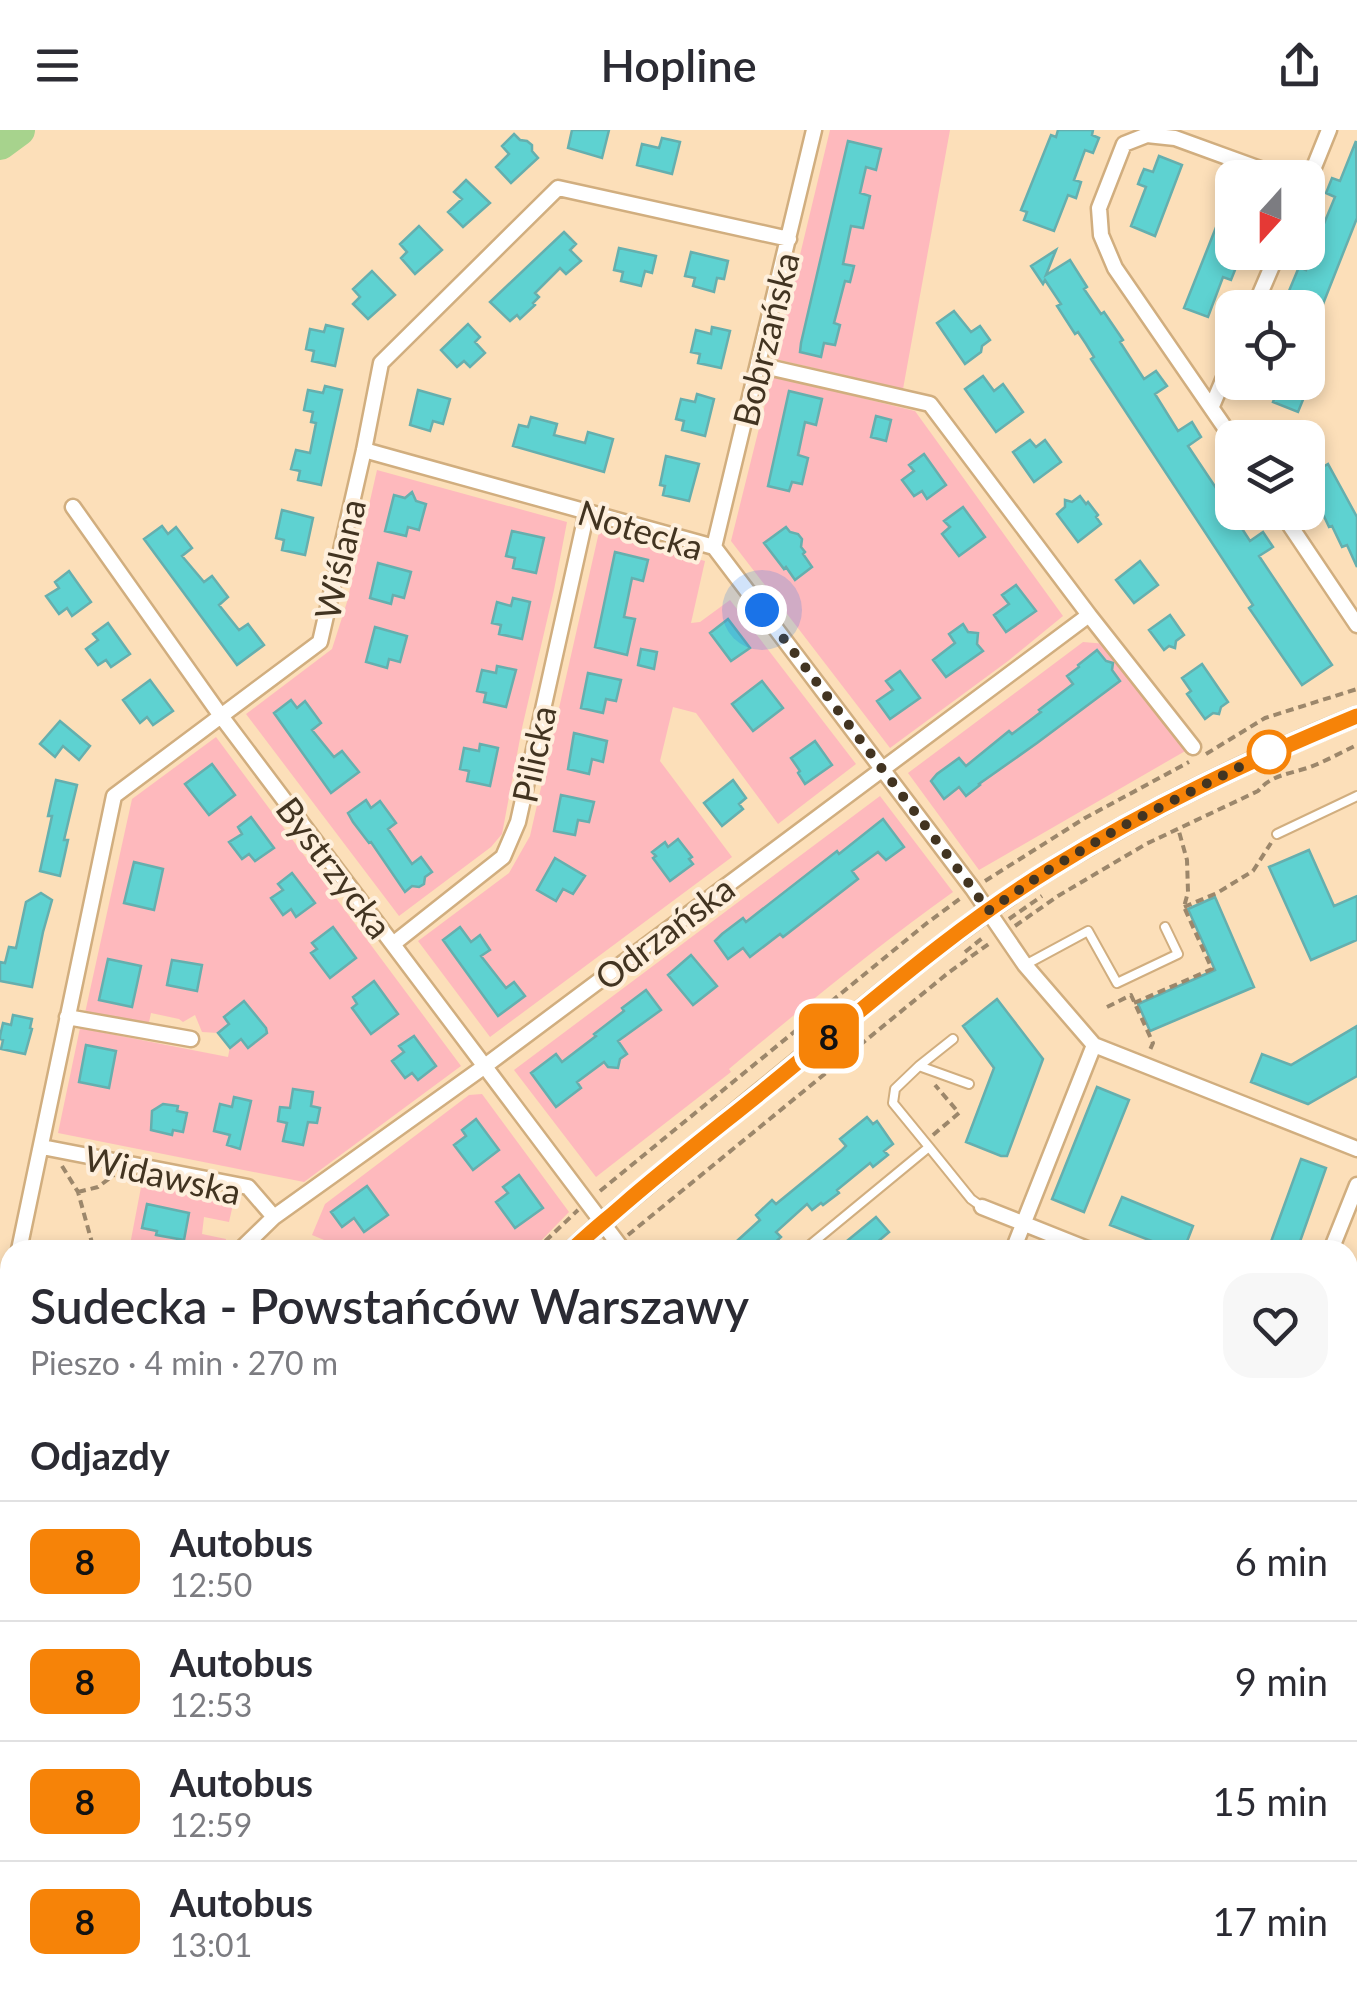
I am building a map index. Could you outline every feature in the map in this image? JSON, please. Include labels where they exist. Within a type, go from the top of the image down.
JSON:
[{"type":"street","name":"Bobrzańska","points":[[714,547],[814,130]]},
{"type":"street","points":[[1317,160],[1329,130]]},
{"type":"street","points":[[1221,420],[1115,268],[1100,235],[1099,208],[1124,144],[1147,135],[1175,138],[1236,160]]},
{"type":"street","name":"Wiślana","points":[[23,1240],[48,1148],[67,1017],[114,796],[320,642],[381,363],[558,188],[789,239]]},
{"type":"street","points":[[759,365],[930,404],[1193,747]]},
{"type":"street","points":[[1212,406],[1215,399]]},
{"type":"street","name":"Notecka","points":[[364,450],[714,547],[973,889],[1024,965],[1094,1046]]},
{"type":"street","name":"Bystrzycka","points":[[73,507],[221,716],[616,1240]]},
{"type":"street","name":"Pilicka","points":[[392,944],[503,857],[518,822],[587,511]]},
{"type":"street","points":[[1294,530],[1357,625]]},
{"type":"street","name":"Odrzańska","points":[[250,1240],[274,1216],[485,1066],[1089,614]]},
{"type":"street","points":[[583,1240],[865,1008],[997,924],[1050,869],[1246,762],[1357,716]]},
{"type":"street","points":[[67,1017],[191,1039]]},
{"type":"street","points":[[1018,1240],[1094,1046],[1357,1148]]},
{"type":"street","name":"Widawska","points":[[48,1148],[248,1187],[274,1216]]},
{"type":"street","points":[[1335,1240],[1357,1185]]},
{"type":"street","points":[[982,1208],[1066,1240]]},
{"type":"street","points":[[321,2002],[356,2002]]},
{"type":"lane","points":[[1277,834],[1357,796]]},
{"type":"lane","points":[[1024,965],[1088,930],[1117,982],[1178,954],[1166,927]]},
{"type":"lane","points":[[953,1038],[895,1089],[894,1103],[982,1208]]},
{"type":"lane","points":[[919,1066],[970,1084]]},
{"type":"lane","points":[[816,1240],[929,1147]]},
{"type":"path","points":[[629,1240],[948,973],[997,924],[1178,828],[1258,791],[1264,783],[1357,745]]},
{"type":"path","points":[[1178,828],[1187,860],[1188,892],[1184,906],[1217,893],[1253,870],[1277,834]]},
{"type":"path","points":[[956,958],[997,924],[1038,901],[1046,892]]},
{"type":"path","points":[[1107,1006],[1131,995],[1153,1042],[1150,1052]]},
{"type":"path","points":[[919,1066],[958,1112],[931,1136]]},
{"type":"path","points":[[48,1148],[78,1192],[91,1240]]},
{"type":"path","points":[[78,1192],[98,1187],[119,1172],[124,1163]]},
{"type":"shaded area","points":[[830,130],[950,130],[903,389],[775,359]]},
{"type":"shaded area","points":[[772,376],[915,411],[1063,616],[890,748],[731,541]]},
{"type":"shaded area","points":[[377,470],[567,522],[502,834],[491,847],[399,916],[246,714],[332,649],[347,602]]},
{"type":"shaded area","points":[[599,532],[705,561],[691,623],[700,622],[730,600],[856,764],[778,824],[696,713],[673,707],[660,761],[732,857],[490,1037],[418,941],[509,873],[530,836]]},
{"type":"shaded area","points":[[1083,642],[1107,644],[1187,750],[979,870],[908,773]]},
{"type":"shaded area","points":[[216,737],[461,1066],[304,1182],[58,1133],[80,1028],[228,1057],[230,1047],[218,1033],[202,1032],[195,1015],[183,1022],[151,1013],[148,1027],[85,1013],[132,799]]},
{"type":"shaded area","points":[[880,796],[953,892],[840,978],[729,1069],[731,1072],[596,1177],[514,1070]]},
{"type":"shaded area","points":[[482,1094],[569,1212],[542,1240],[324,1240],[312,1235],[325,1204],[469,1095]]},
{"type":"shaded area","points":[[142,1182],[234,1200],[229,1222],[204,1217],[202,1234],[226,1240],[131,1240]]},
{"type":"building","points":[[572,130],[609,130],[602,158],[568,148]]},
{"type":"building","points":[[1058,130],[1093,130],[1092,135],[1099,138],[1093,153],[1085,150],[1074,180],[1081,182],[1076,198],[1068,195],[1054,231],[1024,220],[1027,212],[1021,210],[1051,135],[1056,137]]},
{"type":"building","points":[[514,134],[532,145],[538,158],[511,183],[496,167],[509,154],[502,146]]},
{"type":"building","points":[[662,138],[680,142],[672,174],[637,165],[642,144],[659,148]]},
{"type":"building","points":[[848,141],[881,149],[876,170],[866,167],[860,193],[870,196],[863,228],[851,226],[843,264],[854,266],[850,282],[845,281],[834,323],[840,325],[835,345],[824,343],[821,357],[800,352],[801,343]]},
{"type":"building","points":[[1356,141],[1357,218],[1325,299],[1325,290],[1289,290],[1298,270],[1325,270],[1325,221],[1335,197],[1326,193],[1332,178],[1340,181]]},
{"type":"building","points":[[1159,156],[1182,165],[1155,236],[1131,226],[1146,187],[1138,184],[1141,176],[1144,169],[1153,172]]},
{"type":"building","points":[[466,180],[490,203],[463,227],[448,212],[462,199],[454,192]]},
{"type":"building","points":[[419,226],[442,250],[415,274],[401,258],[407,252],[400,244]]},
{"type":"building","points":[[1215,230],[1215,270],[1235,270],[1231,280],[1223,277],[1215,290],[1208,317],[1184,308]]},
{"type":"building","points":[[564,232],[576,244],[570,250],[581,261],[566,274],[560,268],[535,293],[539,297],[535,305],[520,319],[517,315],[510,321],[490,302]]},
{"type":"building","points":[[619,248],[656,256],[652,273],[645,271],[641,286],[621,281],[623,272],[614,270]]},
{"type":"building","points":[[1056,250],[1046,275],[1070,260],[1087,287],[1084,289],[1123,340],[1120,342],[1144,379],[1156,371],[1167,386],[1155,394],[1178,431],[1192,422],[1201,437],[1188,446],[1215,486],[1215,530],[1243,530],[1250,541],[1263,532],[1273,547],[1259,556],[1332,665],[1302,685],[1091,359],[1094,357],[1086,344],[1057,306],[1061,304],[1031,266]]},
{"type":"building","points":[[691,252],[728,261],[724,279],[717,278],[714,292],[693,286],[695,278],[685,276]]},
{"type":"building","points":[[372,271],[395,295],[368,319],[353,304],[360,297],[353,289]]},
{"type":"building","points":[[954,311],[971,332],[980,326],[990,340],[965,364],[937,323]]},
{"type":"building","points":[[468,324],[480,337],[475,342],[485,353],[470,367],[464,361],[457,367],[441,350]]},
{"type":"building","points":[[326,325],[343,329],[335,366],[312,361],[314,351],[306,349],[310,329],[324,332]]},
{"type":"building","points":[[712,327],[730,331],[721,368],[698,363],[700,354],[691,352],[696,330],[711,334]]},
{"type":"building","points":[[983,376],[994,391],[1003,384],[1023,412],[996,432],[965,389]]},
{"type":"building","points":[[325,386],[342,390],[321,485],[298,480],[300,471],[291,469],[296,450],[310,453],[316,423],[311,422],[313,412],[304,410],[308,390],[323,393]]},
{"type":"building","points":[[418,390],[450,399],[443,424],[433,421],[430,431],[410,425]]},
{"type":"building","points":[[789,391],[822,399],[816,425],[805,422],[798,455],[808,458],[802,484],[792,482],[789,491],[768,486]]},
{"type":"building","points":[[697,394],[714,399],[705,436],[682,430],[684,421],[676,419],[681,399],[695,402]]},
{"type":"building","points":[[1274,400],[1303,400],[1298,412]]},
{"type":"building","points":[[876,416],[891,420],[886,441],[871,437]]},
{"type":"building","points":[[531,417],[557,424],[554,435],[585,443],[588,432],[613,439],[604,472],[513,446],[519,425],[528,427]]},
{"type":"building","points":[[1030,440],[1036,447],[1045,440],[1061,462],[1034,482],[1013,452]]},
{"type":"building","points":[[924,454],[946,485],[927,499],[922,491],[914,496],[902,480],[914,471],[909,465]]},
{"type":"building","points":[[666,456],[699,464],[689,501],[663,495],[665,486],[660,485]]},
{"type":"building","points":[[1328,464],[1357,517],[1357,567],[1347,545],[1342,547],[1332,526],[1325,518]]},
{"type":"building","points":[[412,492],[416,501],[426,504],[419,530],[408,527],[406,536],[385,531],[394,495],[405,498]]},
{"type":"building","points":[[1080,496],[1101,524],[1078,542],[1057,514],[1065,507],[1065,500],[1072,502]]},
{"type":"building","points":[[963,507],[985,537],[959,556],[942,534],[950,527],[944,521]]},
{"type":"building","points":[[282,510],[313,518],[305,555],[282,550],[284,540],[276,538]]},
{"type":"building","points":[[162,526],[168,534],[176,527],[192,548],[182,556],[204,582],[212,576],[228,597],[219,605],[239,630],[248,624],[264,645],[237,665],[144,539]]},
{"type":"building","points":[[786,527],[802,539],[803,554],[812,567],[795,580],[764,543]]},
{"type":"building","points":[[512,531],[544,538],[536,573],[513,568],[515,558],[506,556]]},
{"type":"building","points":[[615,552],[648,560],[643,581],[632,578],[624,617],[635,619],[627,655],[595,647]]},
{"type":"building","points":[[1140,561],[1158,585],[1134,603],[1116,580]]},
{"type":"building","points":[[378,563],[411,572],[404,598],[393,595],[391,604],[370,598]]},
{"type":"building","points":[[69,571],[91,602],[72,616],[67,608],[59,614],[46,596],[59,588],[55,582]]},
{"type":"building","points":[[1016,585],[1036,611],[1006,632],[994,615],[1009,604],[1002,595]]},
{"type":"building","points":[[513,598],[530,602],[522,639],[499,634],[501,625],[492,623],[497,602],[511,606]]},
{"type":"building","points":[[1170,615],[1184,635],[1176,641],[1175,648],[1169,646],[1164,650],[1149,630]]},
{"type":"building","points":[[728,619],[750,648],[731,661],[710,633]]},
{"type":"building","points":[[108,623],[130,654],[111,667],[106,660],[98,665],[86,649],[98,640],[93,634]]},
{"type":"building","points":[[963,624],[968,632],[978,633],[977,644],[983,651],[946,677],[933,660],[955,643],[949,634]]},
{"type":"building","points":[[375,627],[407,636],[400,662],[389,659],[387,668],[366,662]]},
{"type":"building","points":[[641,649],[657,652],[654,669],[638,665]]},
{"type":"building","points":[[1097,650],[1113,663],[1112,670],[1120,681],[966,796],[959,787],[944,799],[931,781],[937,774],[959,758],[966,766],[1009,731],[1012,734],[1041,712],[1073,684],[1067,676]]},
{"type":"building","points":[[1202,664],[1228,702],[1219,714],[1205,719],[1187,694],[1191,691],[1182,678]]},
{"type":"building","points":[[497,666],[516,670],[506,707],[484,702],[486,693],[477,691],[482,670],[496,673]]},
{"type":"building","points":[[900,671],[920,698],[890,719],[877,701],[893,690],[886,681]]},
{"type":"building","points":[[588,673],[621,680],[616,701],[606,699],[603,713],[581,708]]},
{"type":"building","points":[[150,680],[173,711],[153,725],[147,717],[140,723],[123,700]]},
{"type":"building","points":[[762,681],[783,708],[753,731],[732,704]]},
{"type":"building","points":[[291,700],[297,708],[305,701],[321,723],[312,730],[334,757],[342,751],[359,772],[331,793],[274,713]]},
{"type":"building","points":[[60,721],[90,746],[79,760],[63,746],[55,757],[40,744]]},
{"type":"building","points":[[574,733],[607,741],[603,762],[592,759],[589,774],[568,769]]},
{"type":"building","points":[[815,741],[832,765],[805,784],[791,758]]},
{"type":"building","points":[[480,744],[498,748],[490,786],[467,781],[469,771],[460,769],[464,748],[479,751]]},
{"type":"building","points":[[212,764],[235,795],[209,815],[185,784]]},
{"type":"building","points":[[56,780],[77,785],[60,876],[40,871]]},
{"type":"building","points":[[733,780],[746,798],[739,804],[743,809],[722,826],[704,803]]},
{"type":"building","points":[[561,795],[594,802],[589,822],[578,820],[575,835],[554,831]]},
{"type":"building","points":[[366,800],[371,808],[380,801],[396,823],[388,829],[412,864],[421,857],[432,872],[425,877],[424,884],[405,892],[353,822],[348,813]]},
{"type":"building","points":[[251,817],[274,848],[255,861],[249,854],[242,859],[229,842],[242,834],[238,827]]},
{"type":"building","points":[[883,819],[904,847],[886,860],[878,852],[852,871],[858,879],[783,937],[780,934],[750,957],[743,948],[728,959],[715,941],[722,934],[743,918],[746,922]]},
{"type":"building","points":[[678,839],[693,864],[670,881],[652,852],[665,842],[668,847]]},
{"type":"building","points":[[1309,850],[1334,906],[1357,896],[1357,940],[1311,960],[1269,867]]},
{"type":"building","points":[[555,858],[585,876],[573,894],[563,889],[556,901],[537,890]]},
{"type":"building","points":[[134,862],[163,869],[154,910],[124,903]]},
{"type":"building","points":[[292,873],[315,903],[296,917],[291,909],[283,915],[271,898],[283,890],[278,884]]},
{"type":"building","points":[[41,893],[52,900],[32,987],[0,981],[0,962],[5,963],[9,947],[16,948],[26,902]]},
{"type":"building","points":[[1215,897],[1254,987],[1150,1031],[1138,1004],[1215,970],[1188,909]]},
{"type":"building","points":[[333,927],[356,958],[330,978],[311,953],[317,949],[312,943]]},
{"type":"building","points":[[460,927],[471,942],[480,935],[490,950],[481,956],[506,988],[514,982],[525,996],[498,1016],[443,940]]},
{"type":"building","points":[[691,955],[717,986],[693,1005],[668,975]]},
{"type":"building","points":[[108,959],[141,966],[132,1007],[99,1000]]},
{"type":"building","points":[[172,960],[202,965],[197,991],[167,985]]},
{"type":"building","points":[[374,981],[398,1014],[371,1034],[352,1008],[357,1004],[353,997]]},
{"type":"building","points":[[646,990],[661,1010],[618,1041],[627,1054],[620,1059],[618,1068],[608,1067],[604,1062],[577,1082],[581,1088],[556,1107],[531,1073],[556,1054],[562,1062]]},
{"type":"building","points":[[997,999],[1043,1059],[1007,1156],[966,1142],[994,1068],[963,1026]]},
{"type":"building","points":[[244,1001],[267,1033],[248,1048],[241,1039],[230,1048],[218,1033],[229,1024],[224,1017]]},
{"type":"building","points":[[13,1015],[32,1019],[25,1054],[1,1049],[3,1023],[11,1025]]},
{"type":"building","points":[[1357,1026],[1357,1076],[1308,1104],[1251,1082],[1262,1054],[1291,1065]]},
{"type":"building","points":[[414,1036],[436,1066],[418,1080],[412,1073],[405,1078],[392,1061],[404,1052],[399,1046]]},
{"type":"building","points":[[86,1045],[116,1051],[109,1088],[79,1082]]},
{"type":"building","points":[[1097,1087],[1129,1100],[1084,1212],[1052,1199]]},
{"type":"building","points":[[293,1089],[313,1092],[311,1106],[320,1108],[317,1123],[308,1122],[303,1145],[283,1141],[287,1123],[278,1121],[280,1107],[290,1108]]},
{"type":"building","points":[[234,1097],[251,1101],[240,1149],[227,1145],[230,1135],[214,1131],[220,1104],[232,1107]]},
{"type":"building","points":[[163,1104],[178,1106],[177,1111],[187,1113],[183,1132],[173,1130],[172,1135],[151,1130],[152,1111]]},
{"type":"building","points":[[867,1117],[873,1124],[877,1121],[893,1144],[884,1151],[888,1155],[873,1167],[870,1163],[823,1205],[812,1210],[807,1204],[776,1232],[781,1237],[778,1240],[738,1240],[760,1220],[756,1215],[772,1200],[776,1204],[842,1150],[846,1146],[840,1139]]},
{"type":"building","points":[[476,1119],[499,1150],[473,1170],[454,1145],[466,1136],[462,1130]]},
{"type":"building","points":[[1301,1159],[1326,1168],[1301,1240],[1272,1240]]},
{"type":"building","points":[[519,1175],[543,1208],[515,1228],[496,1202],[508,1193],[503,1187]]},
{"type":"building","points":[[367,1186],[388,1215],[364,1232],[354,1218],[342,1227],[331,1212]]},
{"type":"building","points":[[1122,1197],[1193,1226],[1188,1240],[1149,1240],[1110,1225]]},
{"type":"building","points":[[147,1204],[189,1213],[184,1240],[142,1228]]},
{"type":"building","points":[[876,1217],[889,1232],[880,1240],[848,1240]]},
{"type":"waterway","points":[[0,144],[19,130]]},
{"type":"bus line","name":"8","points":[[584,1240],[656,1177],[988,911],[1050,869],[1198,786],[1357,716]]},
{"type":"route","points":[[762,610],[988,911],[1121,827],[1269,752]]}]
